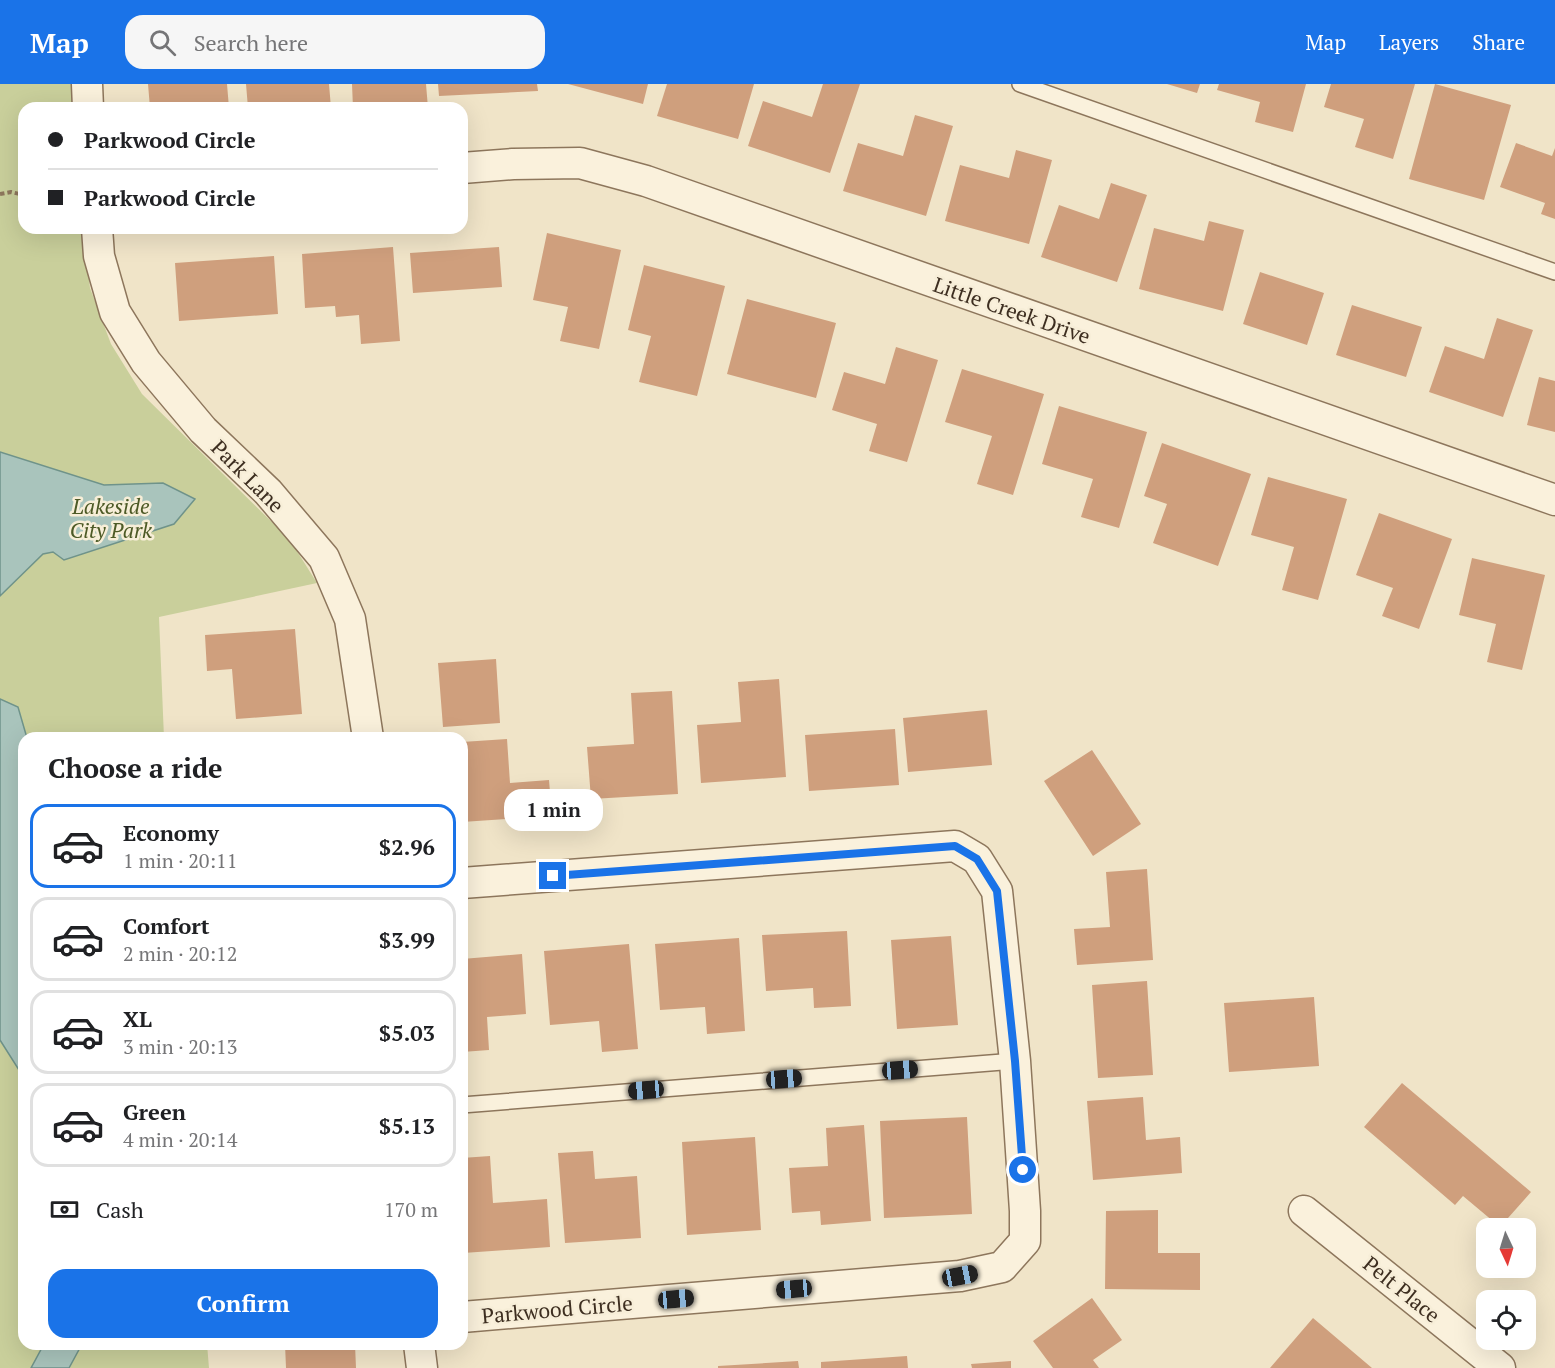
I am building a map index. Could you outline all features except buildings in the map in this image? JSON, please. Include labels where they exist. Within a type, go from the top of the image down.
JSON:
[{"type":"street","points":[[87,84],[88,102]]},
{"type":"street","name":"Little Creek Drive","points":[[468,168],[580,163],[646,181],[1555,500]]},
{"type":"street","name":"Park Lane","points":[[97,234],[99,256],[115,312],[146,362],[203,430],[268,492],[324,558],[350,620],[367,732]]},
{"type":"street","name":"Parkwood Circle","points":[[468,883],[955,846],[977,859],[997,891],[1015,1061],[1025,1211],[1025,1241],[1002,1267],[960,1276],[468,1317]]},
{"type":"street","name":"Pelt Place","points":[[1304,1211],[1500,1368]]},
{"type":"street","points":[[420,1350],[422,1368]]},
{"type":"lane","points":[[1020,84],[1555,272]]},
{"type":"lane","points":[[468,1105],[1015,1061]]},
{"type":"path","points":[[0,194],[18,194]]},
{"type":"green space","name":"Lakeside City Park","points":[[0,84],[73,84],[74,102],[18,102],[18,234],[84,234],[90,288],[111,344],[142,394],[290,540],[317,583],[159,617],[164,732],[18,732],[18,1350],[208,1350],[209,1368],[0,1368]]},
{"type":"water","points":[[0,452],[104,485],[163,483],[195,499],[174,524],[64,560],[53,552],[43,554],[0,596]]},
{"type":"water","points":[[0,699],[18,707],[25,732],[18,732],[18,1068],[0,1040]]},
{"type":"water","points":[[41,1350],[79,1350],[69,1368],[31,1368]]},
{"type":"route","points":[[553,876],[955,846],[977,859],[997,891],[1015,1061],[1023,1170]]}]
